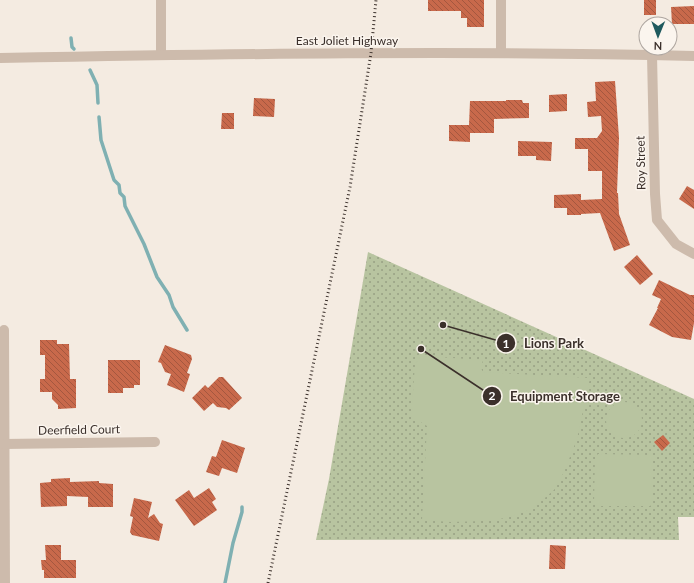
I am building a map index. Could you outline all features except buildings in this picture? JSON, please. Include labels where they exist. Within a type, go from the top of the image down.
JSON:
[{"type":"street","points":[[161,0],[161,55]]},
{"type":"street","points":[[501,0],[501,52]]},
{"type":"street","name":"East Joliet Highway","points":[[0,58],[501,52],[638,55]]},
{"type":"street","name":"Roy Street","points":[[652,56],[654,194],[657,220],[676,244],[694,254]]},
{"type":"street","name":"East Joliet Highway","points":[[678,56],[694,56]]},
{"type":"street","points":[[4,330],[5,583]]},
{"type":"street","name":"Deerfield Court","points":[[4,444],[155,442]]},
{"type":"green space","points":[[368,252],[694,399],[694,517],[678,517],[679,540],[316,540],[329,479]]},
{"type":"green space","points":[[421,356],[483,360],[481,368],[483,372],[590,378],[577,439],[564,472],[554,490],[532,509],[506,518],[482,521],[451,522],[422,520],[427,426],[419,421],[411,419],[415,364]]},
{"type":"green space","points":[[628,402],[637,407],[641,413],[641,427],[637,433],[628,438],[620,438],[611,433],[607,427],[606,416],[611,407],[617,403]]},
{"type":"green space","points":[[598,454],[650,455],[653,458],[653,504],[650,506],[597,506],[594,503],[595,458]]},
{"type":"waterway","points":[[71,38],[72,47],[74,49]]},
{"type":"waterway","points":[[90,70],[97,85],[98,103]]},
{"type":"waterway","points":[[99,117],[101,140],[114,180],[119,185],[120,193],[124,197],[125,206],[144,244],[157,277],[169,295],[173,307],[187,330]]},
{"type":"waterway","points":[[225,583],[242,507]]},
{"type":"railway","points":[[268,583],[350,187],[371,53],[376,0]]},
{"type":"place","name":"Lions Park","points":[[443,325]]},
{"type":"place","name":"Equipment Storage","points":[[421,349]]}]
